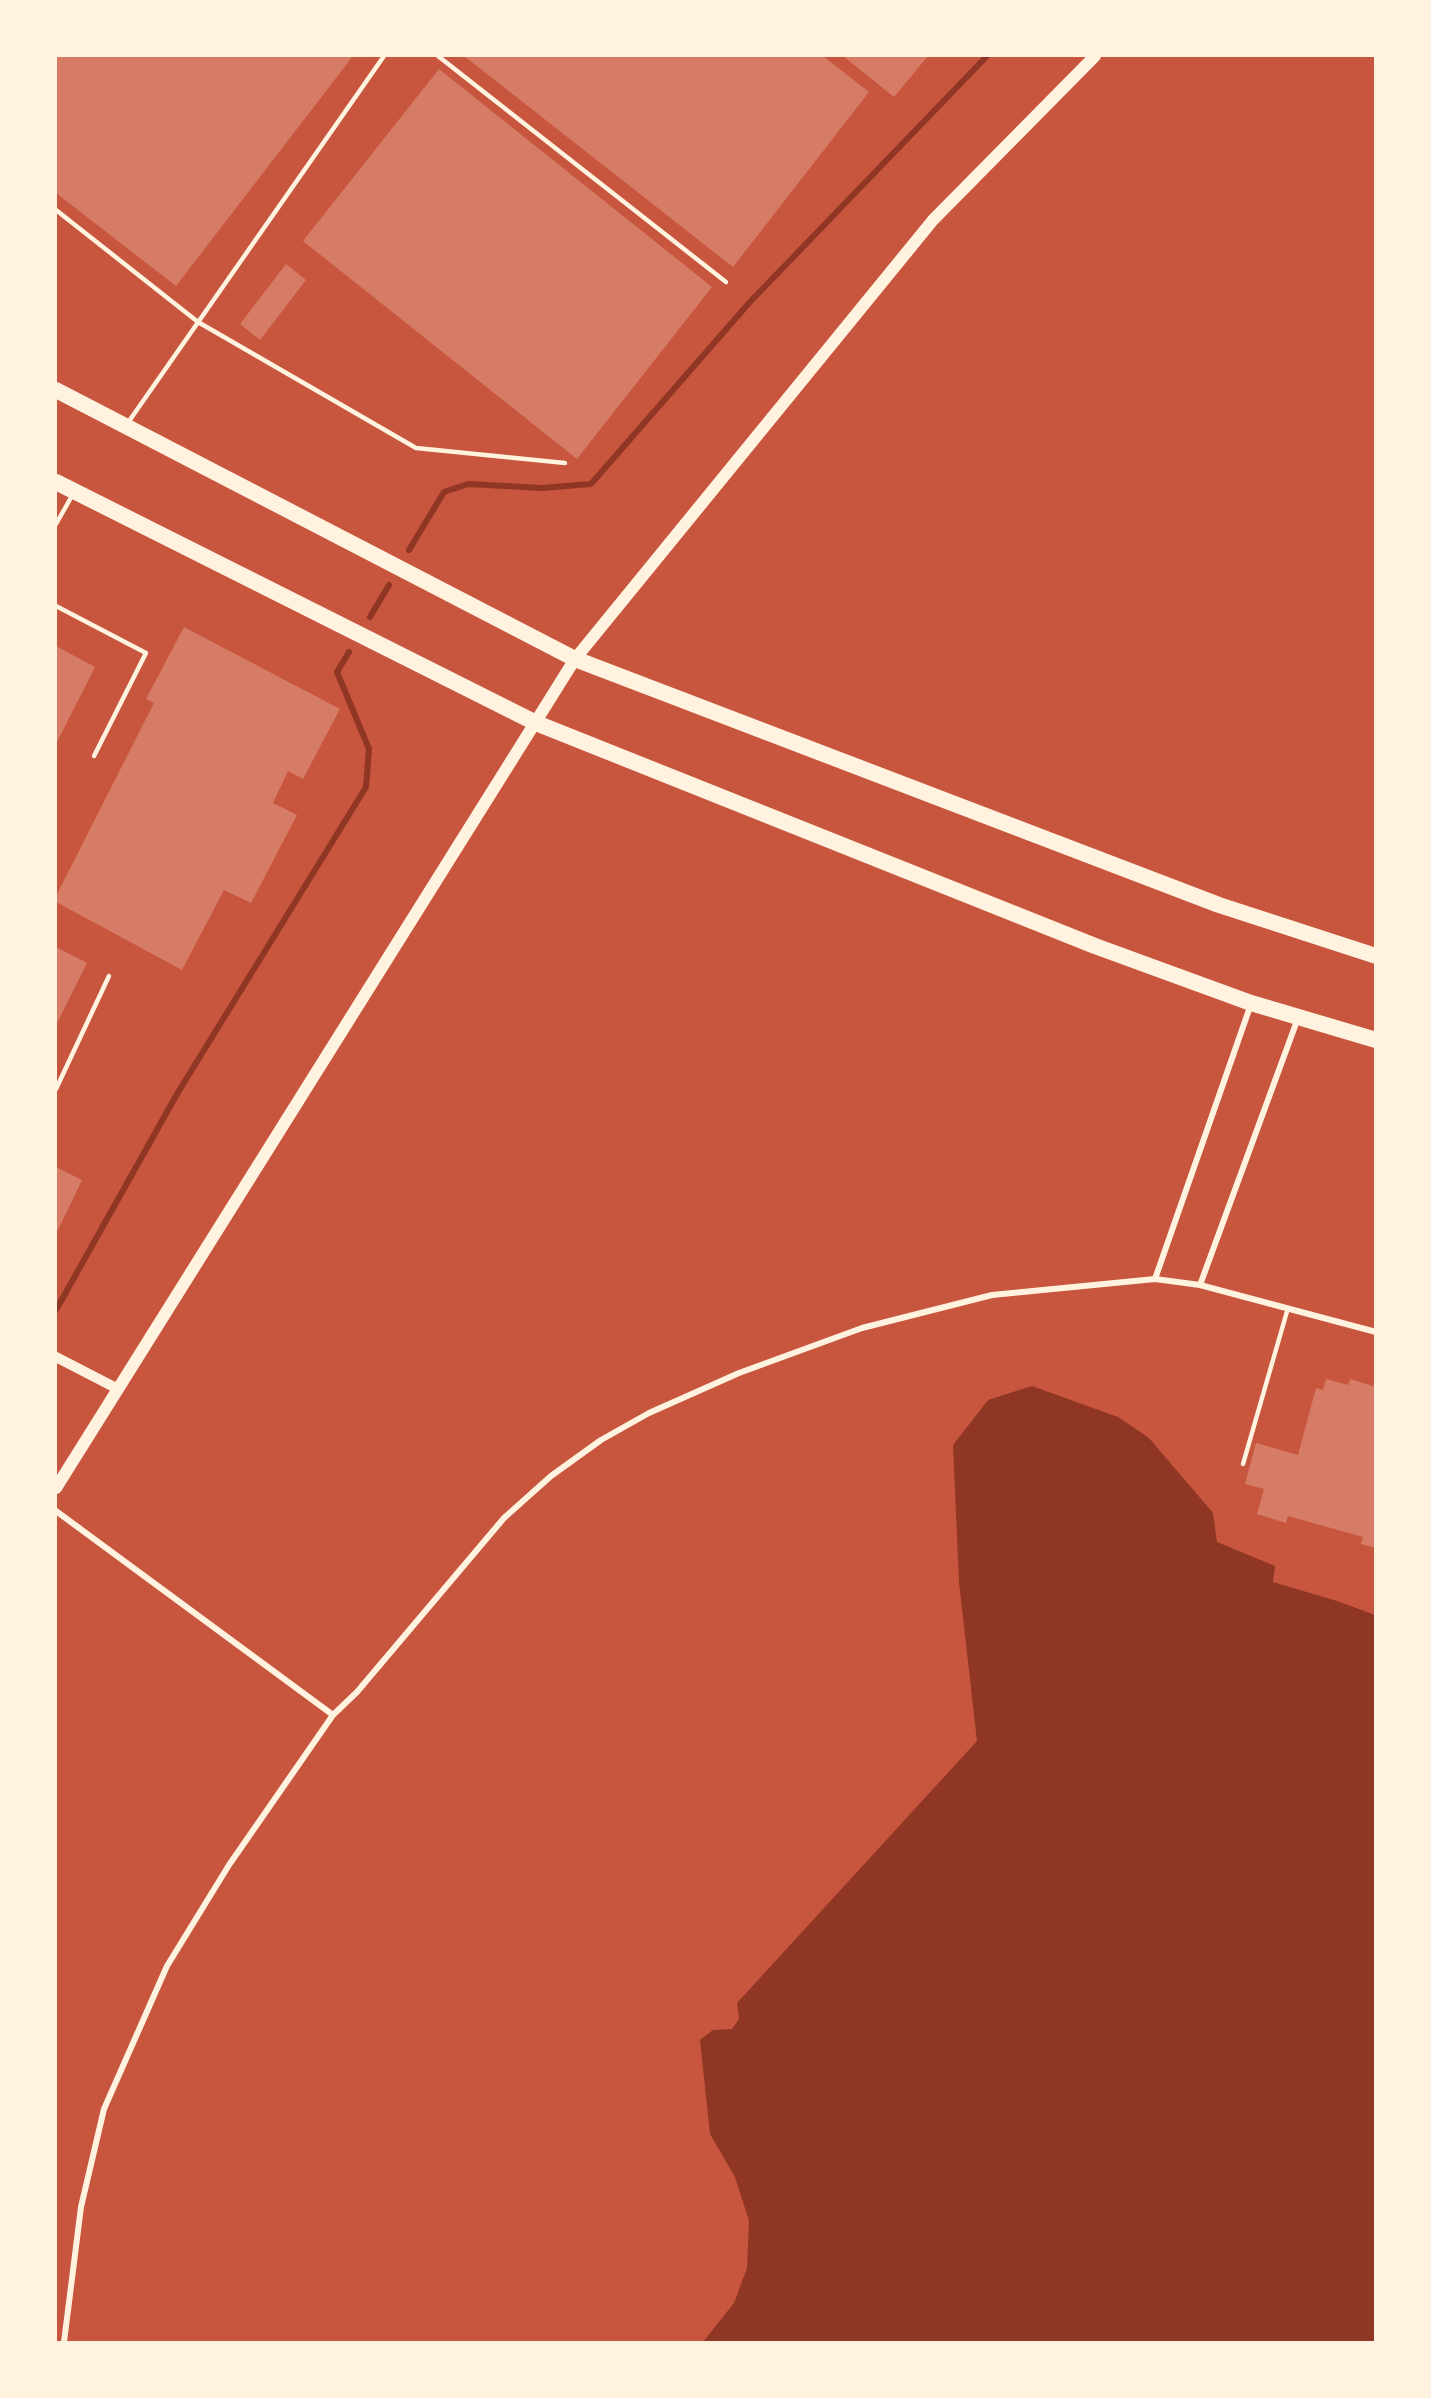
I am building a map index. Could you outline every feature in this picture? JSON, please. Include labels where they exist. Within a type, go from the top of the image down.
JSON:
[{"type":"highway","points":[[56,390],[575,659],[1219,905],[1376,956]]},
{"type":"highway","points":[[56,482],[536,723],[1095,946],[1251,1003],[1376,1040]]},
{"type":"main road","points":[[56,1488],[575,659],[933,220],[1095,56]]},
{"type":"street","points":[[1155,1279],[1251,1003]]},
{"type":"street","points":[[1200,1285],[1299,1017]]},
{"type":"street","points":[[64,2343],[81,2207],[104,2109],[167,1966],[229,1865],[333,1715],[357,1692],[504,1518],[551,1476],[601,1440],[649,1413],[739,1373],[862,1328],[992,1295],[1155,1279],[1200,1285],[1376,1332]]},
{"type":"street","points":[[56,1357],[118,1389]]},
{"type":"street","points":[[56,1511],[333,1715]]},
{"type":"lane","points":[[126,426],[384,56]]},
{"type":"lane","points":[[438,56],[726,282]]},
{"type":"lane","points":[[56,210],[198,322],[416,448],[565,463]]},
{"type":"lane","points":[[56,524],[75,492]]},
{"type":"lane","points":[[56,606],[146,653],[94,756]]},
{"type":"lane","points":[[56,1089],[109,976]]},
{"type":"lane","points":[[1243,1464],[1288,1308]]},
{"type":"shaded area","points":[[1032,1386],[1118,1417],[1149,1438],[1213,1513],[1217,1542],[1275,1566],[1273,1582],[1375,1615],[1375,2342],[703,2342],[734,2303],[747,2268],[749,2221],[735,2177],[710,2134],[700,2040],[713,2030],[732,2029],[739,2019],[737,2003],[977,1741],[959,1582],[953,1445],[988,1400]]},
{"type":"building","points":[[56,56],[353,56],[176,286],[56,193]]},
{"type":"building","points":[[464,56],[823,56],[869,92],[733,267]]},
{"type":"building","points":[[843,56],[928,56],[894,97]]},
{"type":"building","points":[[439,69],[712,287],[577,459],[303,241]]},
{"type":"building","points":[[286,264],[306,280],[260,340],[240,324]]},
{"type":"building","points":[[184,627],[340,709],[303,779],[288,771],[273,803],[297,815],[251,903],[224,890],[182,970],[56,902],[56,896],[154,703],[146,699]]},
{"type":"building","points":[[56,646],[95,667],[56,744]]},
{"type":"building","points":[[56,947],[87,963],[56,1025]]},
{"type":"building","points":[[56,1167],[82,1180],[56,1234]]},
{"type":"building","points":[[1326,1379],[1348,1385],[1350,1379],[1376,1387],[1376,1548],[1361,1544],[1363,1537],[1288,1516],[1286,1523],[1257,1514],[1264,1489],[1245,1484],[1256,1443],[1298,1455],[1316,1388],[1323,1390]]},
{"type":"waterway","points":[[409,550],[444,492],[468,484],[542,488],[591,484],[749,303],[987,56]]},
{"type":"waterway","points":[[370,617],[389,585]]},
{"type":"waterway","points":[[56,1310],[177,1094],[366,787],[369,749],[337,672],[349,652]]}]
